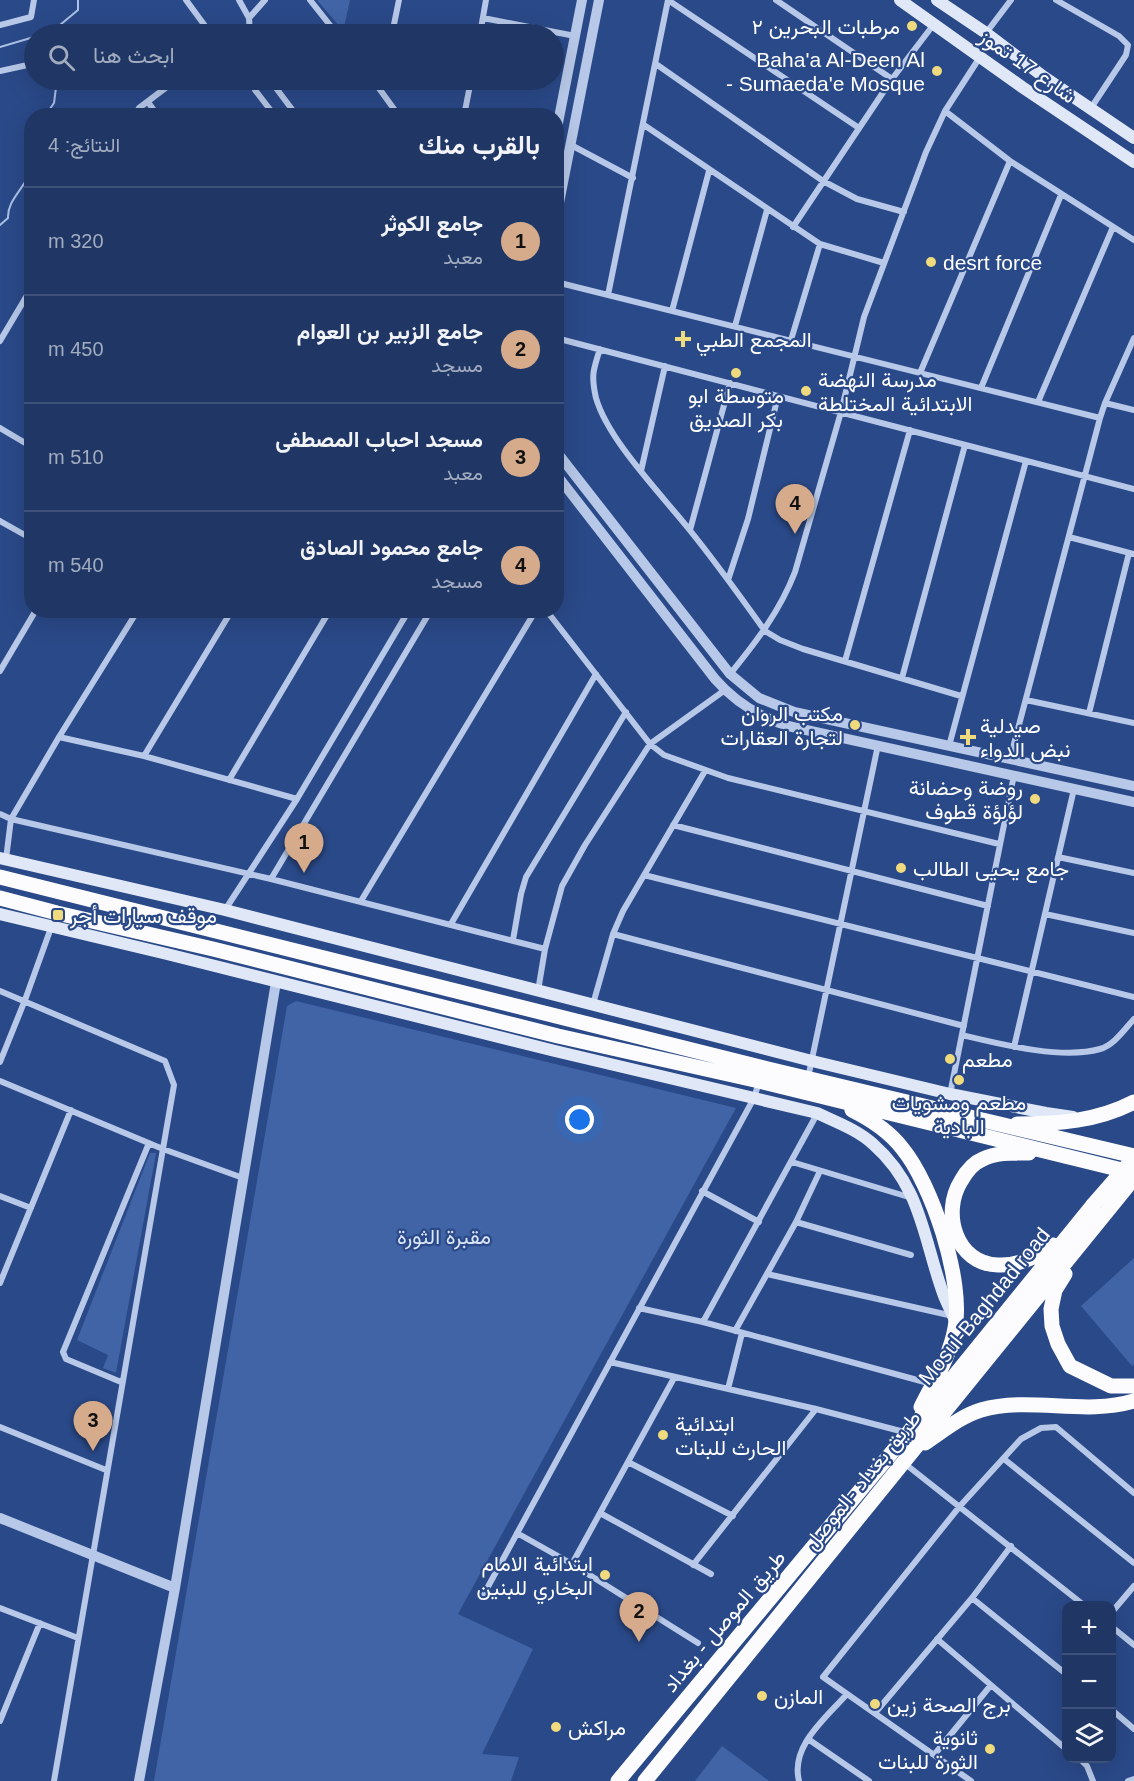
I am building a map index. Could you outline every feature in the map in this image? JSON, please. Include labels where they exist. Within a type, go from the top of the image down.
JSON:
[{"type":"highway","points":[[0,877],[1134,1157]]},
{"type":"highway","points":[[0,898],[54,920],[289,968],[557,1043],[759,1081],[1134,1173]]},
{"type":"highway","points":[[289,968],[294,949]]},
{"type":"highway","points":[[821,1097],[862,1115],[887,1132],[906,1152],[920,1173],[931,1199],[947,1250],[954,1291],[955,1320],[949,1355],[908,1433]]},
{"type":"highway","points":[[996,1122],[1056,1123],[1093,1118],[1134,1102]]},
{"type":"highway","points":[[1068,1234],[1035,1257],[998,1265],[988,1263],[969,1253],[955,1235],[951,1212],[958,1186],[973,1166],[983,1159],[997,1154],[1014,1153],[1072,1158]]},
{"type":"highway","name":"Mosul-Baghdad road","points":[[908,1433],[1068,1234],[1134,1157]]},
{"type":"highway","name":"طريق بغداد -الموصل","points":[[645,1781],[1134,1178]]},
{"type":"highway","points":[[1092,1229],[1055,1290],[1051,1309],[1052,1326],[1058,1344],[1070,1366],[1111,1386],[1134,1386]]},
{"type":"highway","points":[[907,1459],[964,1417],[981,1410],[1013,1406],[1100,1407],[1134,1401]]},
{"type":"highway","name":"طريق الموصل - بغداد","points":[[618,1781],[908,1433]]},
{"type":"main road","name":"شارع 17 تموز","points":[[900,0],[1134,162]]},
{"type":"main road","name":"شارع 17 تموز","points":[[937,0],[1134,138]]},
{"type":"main road","points":[[1005,74],[1016,56]]},
{"type":"main road","points":[[3,858],[225,910],[950,1094],[1046,1113],[1093,1118]]},
{"type":"main road","points":[[0,915],[54,920],[276,981],[557,1043],[754,1098],[817,1113],[848,1127],[872,1143],[902,1176],[920,1213],[944,1297],[955,1320]]},
{"type":"street","points":[[0,25],[31,17],[34,0]]},
{"type":"street","points":[[186,0],[204,24]]},
{"type":"street","points":[[238,0],[249,18],[249,24]]},
{"type":"street","points":[[249,18],[265,0]]},
{"type":"street","points":[[310,0],[329,24]]},
{"type":"street","points":[[394,24],[399,0]]},
{"type":"street","points":[[482,24],[486,0]]},
{"type":"street","points":[[561,108],[582,0]]},
{"type":"street","points":[[564,179],[599,0]]},
{"type":"street","points":[[608,295],[668,0],[859,128]]},
{"type":"street","points":[[776,0],[892,79]]},
{"type":"street","points":[[986,33],[1011,0]]},
{"type":"street","points":[[1056,0],[1119,36],[1128,45],[1126,55],[1091,109]]},
{"type":"street","points":[[483,18],[514,24]]},
{"type":"street","points":[[794,227],[892,79],[934,24]]},
{"type":"street","points":[[564,34],[575,36]]},
{"type":"street","points":[[730,674],[765,631],[786,595],[795,572],[841,412],[864,317],[926,153],[945,111],[980,56]]},
{"type":"street","points":[[656,64],[823,181],[856,199],[904,212]]},
{"type":"street","points":[[0,71],[24,66]]},
{"type":"street","points":[[139,108],[163,90]]},
{"type":"street","points":[[255,90],[269,108]]},
{"type":"street","points":[[278,90],[291,108]]},
{"type":"street","points":[[381,90],[393,108]]},
{"type":"street","points":[[466,108],[469,90]]},
{"type":"street","points":[[148,102],[152,108]]},
{"type":"street","points":[[945,111],[1010,161],[1134,240]]},
{"type":"street","points":[[644,125],[820,244],[884,263]]},
{"type":"street","points":[[571,145],[633,178]]},
{"type":"street","points":[[920,372],[1010,161]]},
{"type":"street","points":[[672,310],[709,171]]},
{"type":"street","points":[[981,388],[1061,195]]},
{"type":"street","points":[[735,326],[767,210]]},
{"type":"street","points":[[1038,402],[1113,227]]},
{"type":"street","points":[[791,340],[820,244]]},
{"type":"street","points":[[564,284],[1100,418]]},
{"type":"street","points":[[0,341],[24,300]]},
{"type":"street","points":[[1011,759],[1100,418],[1134,338]]},
{"type":"street","points":[[564,340],[1134,489]]},
{"type":"street","points":[[600,350],[592,372],[597,399],[607,425],[641,471],[690,530],[765,631],[802,649],[961,696]]},
{"type":"street","points":[[641,471],[665,366]]},
{"type":"street","points":[[690,530],[730,383]]},
{"type":"street","points":[[728,580],[748,519],[778,396]]},
{"type":"street","points":[[1105,403],[1134,410]]},
{"type":"street","points":[[0,428],[24,442]]},
{"type":"street","points":[[845,661],[910,430]]},
{"type":"street","points":[[903,678],[965,445]]},
{"type":"street","points":[[564,461],[730,674],[753,694],[782,709],[1134,786]]},
{"type":"street","points":[[949,746],[1026,461]]},
{"type":"street","points":[[564,484],[725,690],[748,708],[774,721],[1134,802]]},
{"type":"street","points":[[0,521],[24,534]]},
{"type":"street","points":[[606,538],[617,530]]},
{"type":"street","points":[[1069,537],[1132,553],[1089,713]]},
{"type":"street","points":[[0,671],[31,618]]},
{"type":"street","points":[[3,858],[11,819],[133,618]]},
{"type":"street","points":[[144,756],[227,618]]},
{"type":"street","points":[[229,780],[325,618]]},
{"type":"street","points":[[225,910],[297,799],[404,618]]},
{"type":"street","points":[[271,879],[426,618]]},
{"type":"street","points":[[361,901],[531,618]]},
{"type":"street","points":[[552,618],[650,744],[664,755],[705,771],[999,844]]},
{"type":"street","points":[[451,924],[596,674]]},
{"type":"street","points":[[538,991],[545,949],[562,886],[585,845],[650,744],[725,690]]},
{"type":"street","points":[[1026,700],[1134,723]]},
{"type":"street","points":[[513,940],[526,877],[626,712]]},
{"type":"street","points":[[849,739],[847,733],[851,729],[873,729]]},
{"type":"street","points":[[59,737],[144,756],[297,799]]},
{"type":"street","points":[[808,1078],[878,745]]},
{"type":"street","points":[[1039,780],[1060,780],[1063,776],[1060,770]]},
{"type":"street","points":[[593,1005],[613,934],[623,911],[705,771]]},
{"type":"street","points":[[950,1094],[1014,774]]},
{"type":"street","points":[[1014,1047],[1074,789]]},
{"type":"street","points":[[0,814],[11,819],[361,901],[545,949]]},
{"type":"street","points":[[673,825],[988,906]]},
{"type":"street","points":[[1058,857],[1134,873]]},
{"type":"street","points":[[644,875],[1134,998]]},
{"type":"street","points":[[1045,914],[1134,933]]},
{"type":"street","points":[[0,1062],[26,1000],[54,920]]},
{"type":"street","points":[[613,934],[964,1026]]},
{"type":"street","points":[[139,1781],[175,1588],[276,981]]},
{"type":"street","points":[[0,991],[26,1000],[165,1061],[174,1085],[54,1781]]},
{"type":"street","points":[[962,1035],[1014,1047],[1077,1052],[1101,1049],[1113,1041],[1134,1019]]},
{"type":"street","points":[[0,1081],[163,1149],[243,1178]]},
{"type":"street","points":[[484,1594],[754,1098],[759,1081]]},
{"type":"street","points":[[0,1283],[71,1110]]},
{"type":"street","points":[[703,1322],[817,1113]]},
{"type":"street","points":[[122,1382],[66,1359],[63,1352],[149,1143]]},
{"type":"street","points":[[792,1162],[913,1198]]},
{"type":"street","points":[[728,1389],[739,1332],[820,1171]]},
{"type":"street","points":[[702,1191],[759,1222]]},
{"type":"street","points":[[0,1196],[31,1208]]},
{"type":"street","points":[[796,1222],[910,1255]]},
{"type":"street","points":[[767,1274],[955,1320]]},
{"type":"street","points":[[639,1308],[703,1322],[933,1384]]},
{"type":"street","points":[[609,1362],[816,1409],[908,1433]]},
{"type":"street","points":[[572,1564],[674,1378]]},
{"type":"street","points":[[693,1565],[816,1409]]},
{"type":"street","points":[[0,1427],[106,1470]]},
{"type":"street","points":[[971,1781],[823,1677],[960,1506],[1021,1439],[1041,1428],[1056,1427],[1134,1493]]},
{"type":"street","points":[[907,1459],[960,1506],[1080,1601]]},
{"type":"street","points":[[1004,1459],[1134,1563]]},
{"type":"street","points":[[628,1462],[733,1515]]},
{"type":"street","points":[[600,1513],[711,1574]]},
{"type":"street","points":[[0,1518],[175,1588]]},
{"type":"street","points":[[517,1533],[572,1564],[698,1643]]},
{"type":"street","points":[[875,1713],[972,1598],[1011,1546]]},
{"type":"street","points":[[1116,1607],[1134,1586]]},
{"type":"street","points":[[972,1598],[1062,1671]]},
{"type":"street","points":[[0,1608],[78,1638]]},
{"type":"street","points":[[0,1721],[40,1623]]},
{"type":"street","points":[[1116,1630],[1134,1645]]},
{"type":"street","points":[[937,1639],[1062,1746]]},
{"type":"street","points":[[934,1755],[991,1685]]},
{"type":"street","points":[[799,1781],[797,1765],[799,1755],[808,1739],[847,1694]]},
{"type":"street","points":[[1116,1713],[1134,1729]]},
{"type":"street","points":[[808,1739],[869,1781]]},
{"type":"street","points":[[1083,1763],[1093,1781]]},
{"type":"street","points":[[1128,1781],[1134,1779]]},
{"type":"green space","points":[[317,0],[350,0],[345,24],[337,24]]},
{"type":"green space","name":"مقبرة الثورة","points":[[296,1001],[736,1108],[458,1614],[533,1649],[482,1754],[519,1757],[511,1781],[154,1781],[287,1006]]},
{"type":"green space","points":[[150,1153],[156,1153],[116,1373],[103,1368],[108,1355],[77,1340]]},
{"type":"green space","points":[[1134,1258],[1134,1364],[1132,1366],[1081,1306]]},
{"type":"green space","points":[[722,1746],[769,1781],[695,1781]]},
{"type":"waterway","points":[[61,24],[78,10],[78,0]]},
{"type":"waterway","points":[[0,47],[24,40]]},
{"type":"waterway","points":[[51,108],[54,103],[56,90]]},
{"type":"waterway","points":[[0,225],[8,218],[11,205],[24,184]]},
{"type":"place","name":"مرطبات البحرين ٢","points":[[912,26]]},
{"type":"place","name":"Baha'a Al-Deen Al - Sumaeda'e Mosque","points":[[937,71]]},
{"type":"place","name":"desrt force","points":[[931,262]]},
{"type":"place","name":"المجمع الطبي","points":[[683,339]]},
{"type":"place","name":"متوسطة ابو بكر الصديق","points":[[736,373]]},
{"type":"place","name":"مدرسة النهضة الابتدائية المختلطة","points":[[806,391]]},
{"type":"place","name":"جامع محمود الصادق","points":[[795,534]]},
{"type":"place","name":"مكتب الروان لتجارة العقارات","points":[[855,725]]},
{"type":"place","name":"صيدلية نبض الدواء","points":[[968,737]]},
{"type":"place","name":"روضة وحضانة لؤلؤة قطوف","points":[[1035,799]]},
{"type":"place","name":"جامع يحيى الطالب","points":[[901,868]]},
{"type":"place","name":"جامع الكوثر","points":[[304,873]]},
{"type":"place","name":"موقف سيارات أجر","points":[[58,915]]},
{"type":"place","name":"مطعم","points":[[950,1059]]},
{"type":"place","name":"مطعم ومشويات البادية","points":[[959,1080]]},
{"type":"place","name":"ابتدائية الحارث للبنات","points":[[663,1435]]},
{"type":"place","name":"مسجد احباب المصطفى","points":[[93,1451]]},
{"type":"place","name":"ابتدائية الامام البخاري للبنين","points":[[605,1575]]},
{"type":"place","name":"جامع الزبير بن العوام","points":[[639,1642]]},
{"type":"place","name":"المازن","points":[[762,1696]]},
{"type":"place","name":"برج الصحة زين","points":[[875,1704]]},
{"type":"place","name":"مراكش","points":[[556,1727]]},
{"type":"place","name":"ثانوية الثورة للبنات","points":[[990,1749]]}]
